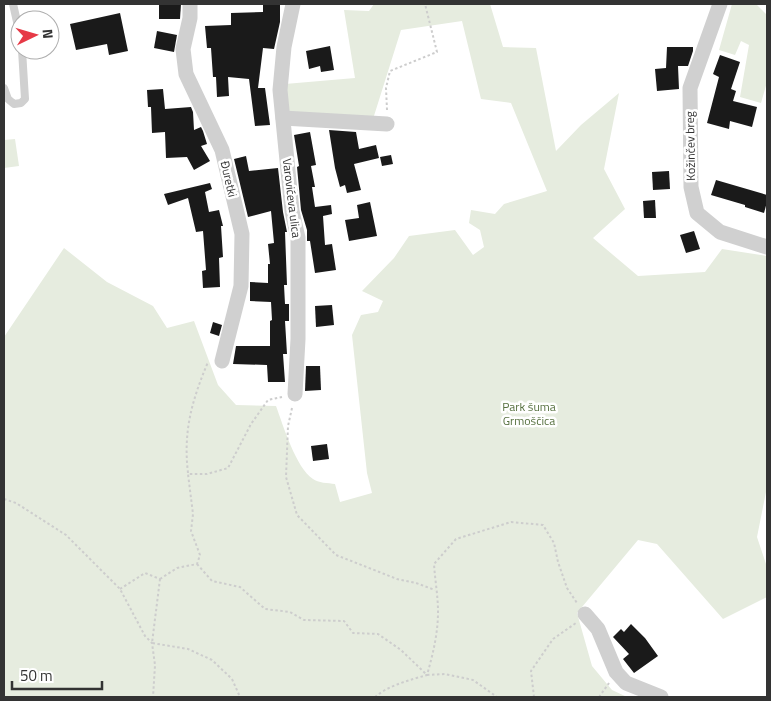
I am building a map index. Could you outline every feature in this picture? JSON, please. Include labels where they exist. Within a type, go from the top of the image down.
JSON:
[{"type":"street","name":"Đuretki","points":[[190,4],[190,18],[183,49],[186,74],[222,150],[242,234],[241,286],[222,361]]},
{"type":"street","name":"Varovićeva ulica","points":[[293,4],[284,47],[280,90],[292,211],[298,238],[298,339],[295,394]]},
{"type":"street","name":"Kožinčev breg","points":[[720,4],[690,88],[691,187],[697,213],[720,232],[767,247]]},
{"type":"street","points":[[283,118],[387,124]]},
{"type":"street","points":[[585,614],[598,629],[616,672],[626,683],[661,697]]},
{"type":"lane","points":[[4,88],[8,98],[14,104],[21,103],[25,99],[23,60]]},
{"type":"path","points":[[387,124],[386,88],[390,71],[437,52],[426,4]]},
{"type":"path","points":[[197,564],[200,555],[191,531],[193,514],[185,453],[189,414],[210,357],[222,361]]},
{"type":"path","points":[[188,474],[207,474],[228,468],[251,424],[268,400],[295,394],[288,426],[286,477],[297,515],[336,555],[396,579],[416,582],[435,590]]},
{"type":"path","points":[[4,500],[16,502],[66,535],[120,589],[146,636],[152,643],[188,649],[212,660],[232,679],[240,697]]},
{"type":"path","points":[[427,675],[433,655],[437,628],[438,610],[434,564],[456,540],[511,522],[543,525],[554,543],[567,588],[585,614],[571,628],[553,639],[530,671],[534,697]]},
{"type":"path","points":[[153,697],[155,665],[152,643],[160,579],[177,568],[197,564]]},
{"type":"path","points":[[197,564],[212,581],[240,587],[265,609],[290,612],[304,620],[344,621],[353,633],[378,634],[401,650],[427,675]]},
{"type":"path","points":[[120,589],[145,573],[160,579]]},
{"type":"path","points":[[599,697],[616,672]]},
{"type":"path","points":[[375,697],[409,680],[427,675],[445,674],[473,680],[497,697]]},
{"type":"green space","name":"Park šuma Grmoščica","points":[[374,4],[490,4],[503,47],[536,48],[556,151],[581,125],[619,93],[604,169],[625,209],[593,238],[638,276],[705,272],[722,249],[767,256],[767,487],[757,537],[767,567],[767,597],[723,619],[657,544],[638,540],[577,613],[592,666],[612,690],[627,697],[4,697],[4,337],[64,248],[107,282],[153,306],[167,328],[194,321],[218,385],[236,405],[276,406],[291,446],[301,466],[315,480],[335,484],[340,502],[372,493],[367,473],[352,335],[361,315],[378,312],[383,301],[362,291],[394,258],[409,236],[455,230],[473,255],[484,247],[480,230],[469,223],[471,210],[495,214],[504,204],[547,191],[511,103],[481,99],[462,21],[401,30],[373,119],[290,116],[285,84],[355,78],[344,10],[369,11]]},
{"type":"green space","points":[[732,4],[756,4],[767,15],[767,82],[761,103],[740,97],[749,45],[741,41],[735,55],[719,50]]},
{"type":"green space","points":[[15,139],[19,166],[4,168],[4,140]]},
{"type":"building","points":[[159,4],[181,4],[180,19],[159,19]]},
{"type":"building","points":[[263,4],[280,4],[280,22],[274,49],[263,48],[258,88],[265,88],[270,125],[255,126],[249,79],[228,77],[229,96],[217,97],[216,77],[213,77],[211,48],[207,48],[205,26],[231,25],[231,13],[263,12]]},
{"type":"building","points":[[120,13],[128,51],[109,55],[107,44],[76,50],[70,24]]},
{"type":"building","points":[[157,31],[177,35],[174,52],[154,48]]},
{"type":"building","points":[[330,46],[334,70],[321,72],[320,66],[309,69],[306,51]]},
{"type":"building","points":[[667,47],[693,47],[693,51],[688,66],[678,66],[679,89],[657,91],[655,69],[666,68]]},
{"type":"building","points":[[720,55],[740,62],[731,89],[736,91],[733,101],[757,107],[752,127],[730,121],[729,129],[707,123],[719,77],[713,74]]},
{"type":"building","points":[[163,89],[165,109],[191,107],[194,130],[201,127],[203,131],[207,144],[201,146],[210,161],[194,170],[187,157],[166,158],[165,132],[152,133],[151,107],[148,107],[147,90]]},
{"type":"building","points":[[329,130],[356,132],[359,149],[376,145],[379,158],[354,164],[361,190],[347,193],[345,185],[340,187]]},
{"type":"building","points":[[310,132],[316,165],[311,166],[315,187],[312,187],[315,207],[331,205],[332,214],[323,216],[325,245],[332,244],[336,270],[315,273],[310,241],[307,241],[307,230],[301,210],[297,167],[299,166],[294,135]]},
{"type":"building","points":[[391,155],[393,164],[382,166],[380,157]]},
{"type":"building","points":[[246,156],[249,171],[278,168],[287,232],[285,232],[287,285],[284,285],[285,304],[289,304],[289,321],[285,321],[287,354],[283,354],[285,382],[268,382],[267,365],[233,364],[236,346],[270,346],[270,321],[272,320],[271,302],[250,301],[250,282],[268,283],[268,264],[270,264],[268,244],[274,243],[271,211],[248,217],[234,159]]},
{"type":"building","points":[[669,171],[670,189],[653,190],[652,172]]},
{"type":"building","points":[[716,180],[767,195],[764,213],[711,195]]},
{"type":"building","points":[[210,183],[212,189],[205,192],[209,212],[219,210],[223,226],[221,226],[223,257],[219,258],[220,287],[203,288],[202,271],[206,270],[203,231],[196,232],[188,198],[168,205],[164,194]]},
{"type":"building","points":[[655,200],[656,218],[644,218],[643,201]]},
{"type":"building","points":[[370,202],[377,236],[349,241],[345,220],[359,218],[357,205]]},
{"type":"building","points":[[694,231],[700,249],[686,253],[680,235]]},
{"type":"building","points":[[332,305],[334,325],[316,327],[315,306]]},
{"type":"building","points":[[213,322],[222,325],[219,336],[210,333]]},
{"type":"building","points":[[306,366],[320,366],[321,390],[305,391]]},
{"type":"building","points":[[327,444],[329,459],[313,461],[311,446]]},
{"type":"building","points":[[631,624],[645,638],[658,656],[634,673],[623,659],[629,654],[613,637],[621,629],[624,632]]}]
